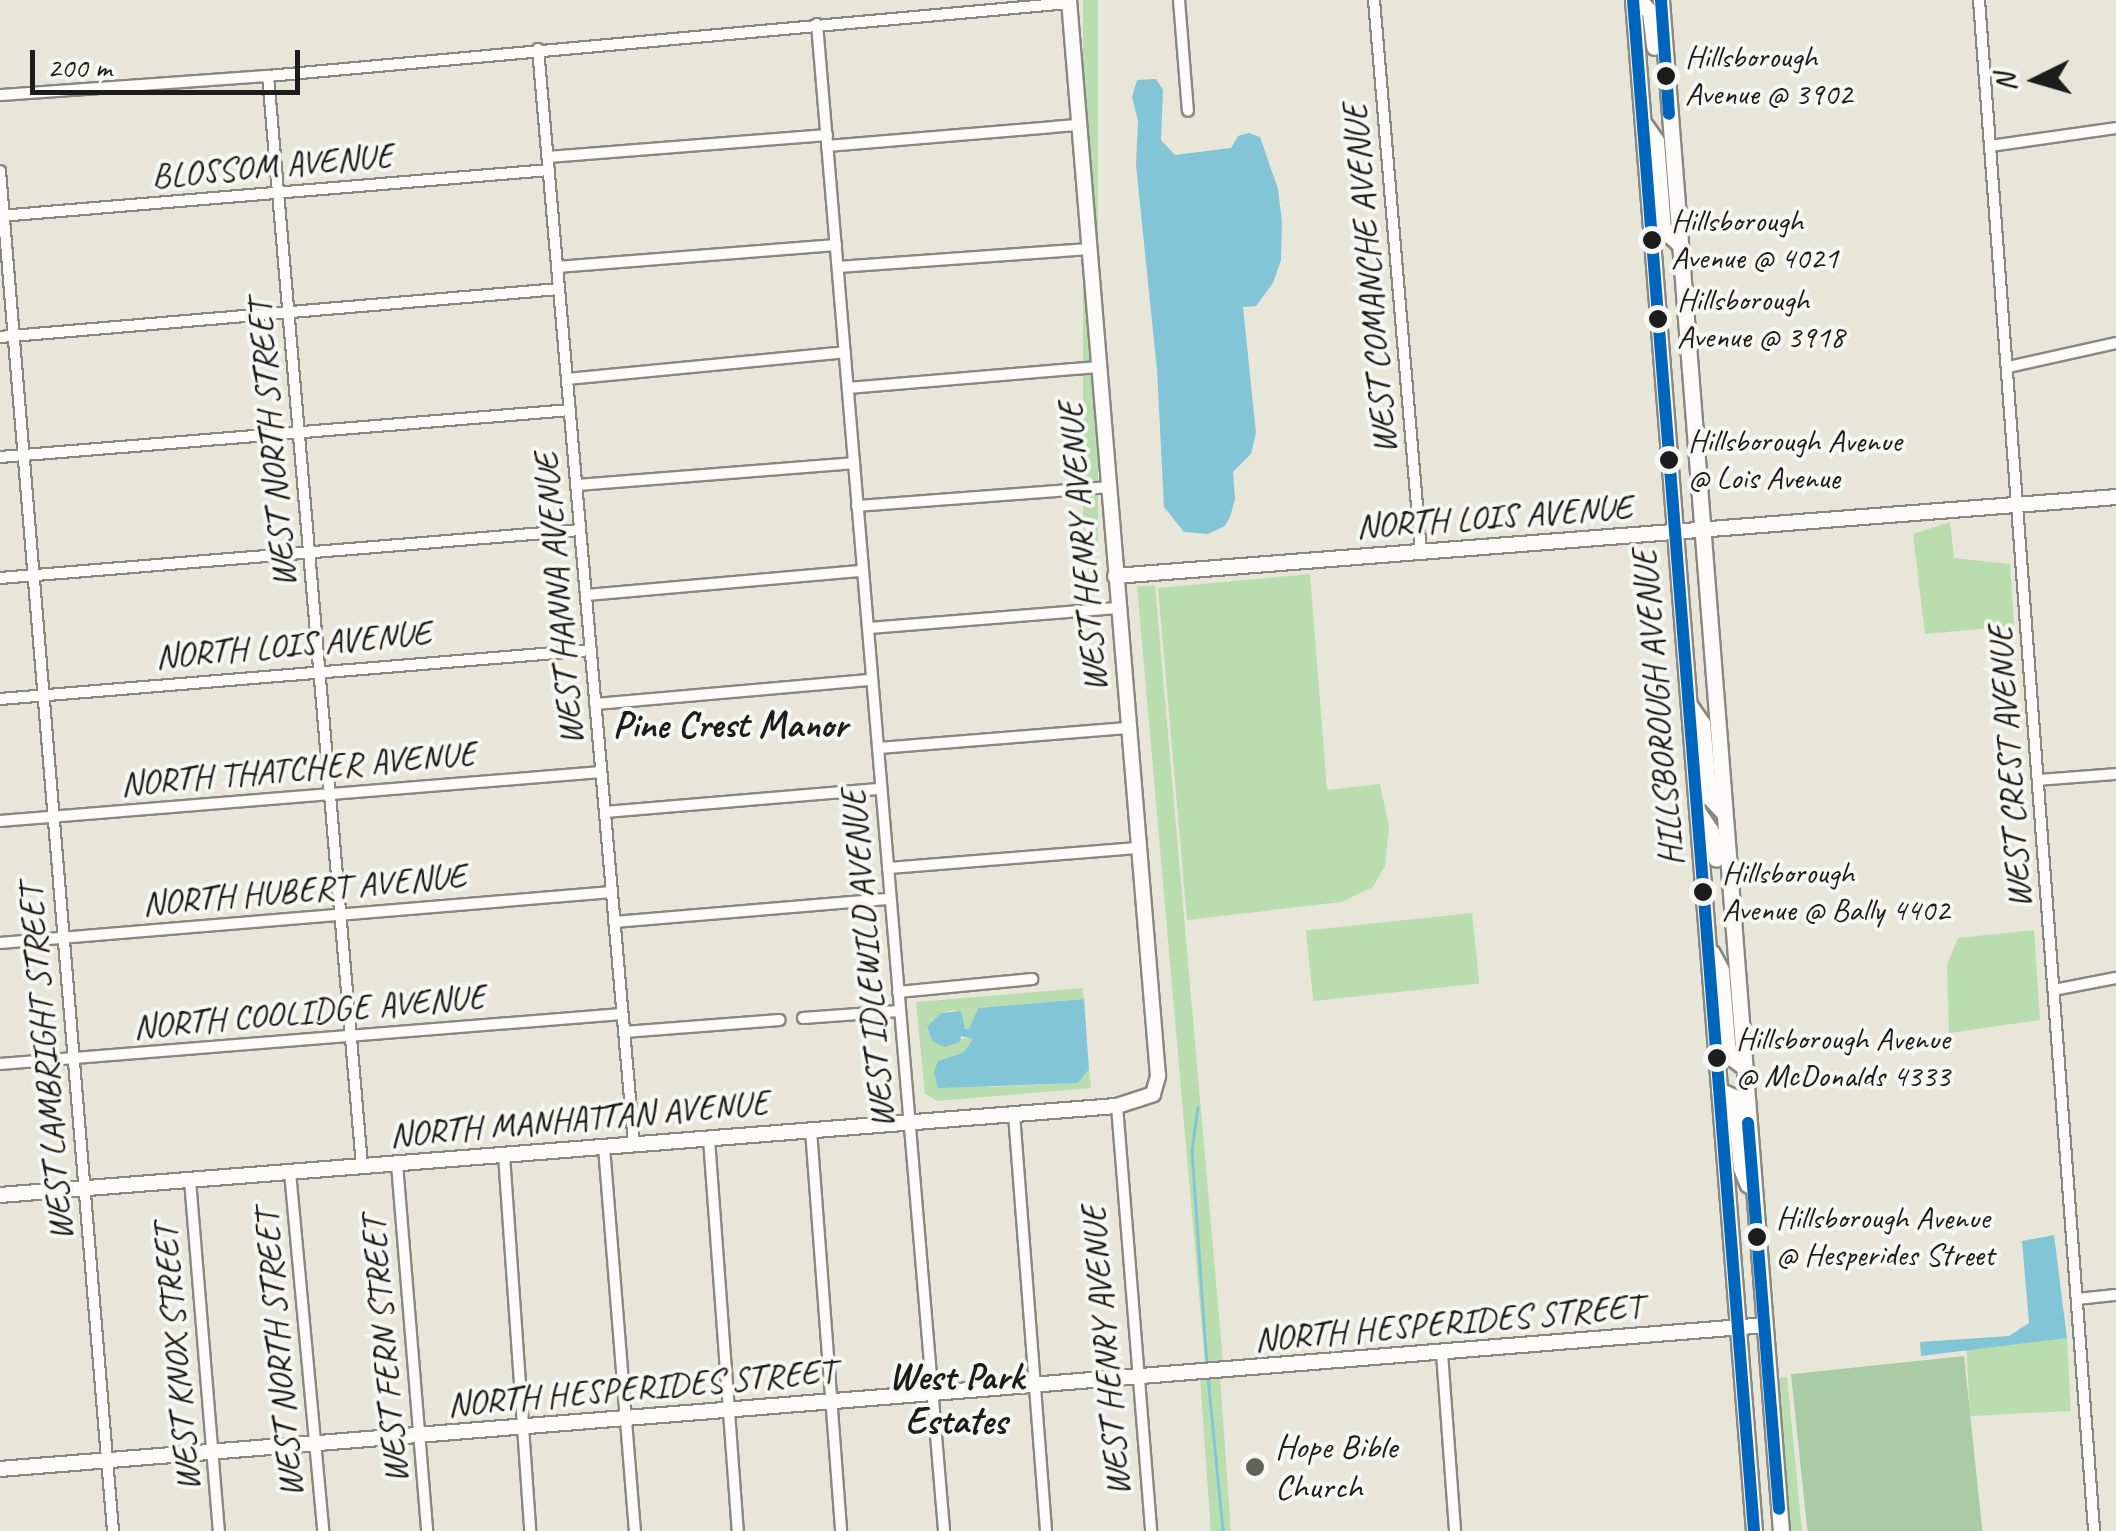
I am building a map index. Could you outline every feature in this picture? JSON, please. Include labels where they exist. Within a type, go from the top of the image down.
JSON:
[{"type":"main road","name":"HILLSBOROUGH AVENUE","points":[[1636,0],[1674,534],[1754,1531]]},
{"type":"main road","points":[[1636,0],[1650,12],[1660,115],[1670,138]]},
{"type":"main road","points":[[1661,0],[1781,1531]]},
{"type":"main road","points":[[1643,121],[1656,141],[1663,229],[1678,243]]},
{"type":"main road","points":[[1688,703],[1702,723],[1708,797],[1722,810]]},
{"type":"main road","points":[[1696,810],[1714,839],[1722,922],[1732,934]]},
{"type":"main road","points":[[1708,946],[1721,970],[1728,1054],[1744,1068]]},
{"type":"main road","points":[[1719,1090],[1734,1098],[1741,1168],[1754,1198]]},
{"type":"street","points":[[1179,0],[1188,111]]},
{"type":"street","name":"WEST COMANCHE AVENUE","points":[[1374,0],[1421,553]]},
{"type":"street","name":"WEST CREST AVENUE","points":[[1979,0],[2020,505],[2094,1531]]},
{"type":"street","points":[[0,95],[268,76],[1069,2]]},
{"type":"street","name":"WEST HENRY AVENUE","points":[[1069,2],[1158,1076],[1154,1088]]},
{"type":"street","name":"WEST IDLEWILD AVENUE","points":[[817,24],[944,1531]]},
{"type":"street","name":"WEST HANNA AVENUE","points":[[538,49],[634,1145]]},
{"type":"street","name":"WEST NORTH STREET","points":[[268,76],[362,1166]]},
{"type":"street","points":[[548,157],[1079,125]]},
{"type":"street","points":[[1990,146],[2116,128]]},
{"type":"street","name":"BLOSSOM AVENUE","points":[[2,216],[549,170]]},
{"type":"street","name":"WEST LAMBRIGHT STREET","points":[[0,171],[113,1531]]},
{"type":"street","points":[[557,267],[836,245]]},
{"type":"street","points":[[838,267],[1089,249]]},
{"type":"street","points":[[0,338],[559,289]]},
{"type":"street","points":[[2008,367],[2116,343]]},
{"type":"street","points":[[567,379],[845,352]]},
{"type":"street","points":[[848,388],[1098,367]]},
{"type":"street","points":[[0,456],[570,410]]},
{"type":"street","points":[[576,485],[854,463]]},
{"type":"street","points":[[858,506],[1108,487]]},
{"type":"street","name":"NORTH LOIS AVENUE","points":[[1115,576],[2116,497]]},
{"type":"street","points":[[0,578],[580,530]]},
{"type":"street","points":[[586,595],[863,570]]},
{"type":"street","points":[[868,628],[1118,608]]},
{"type":"street","name":"NORTH LOIS AVENUE","points":[[0,699],[590,650]]},
{"type":"street","points":[[595,704],[872,680]]},
{"type":"street","points":[[878,748],[1128,728]]},
{"type":"street","name":"NORTH THATCHER AVENUE","points":[[0,821],[601,772]]},
{"type":"street","points":[[2038,780],[2116,774]]},
{"type":"street","points":[[604,812],[881,789]]},
{"type":"street","points":[[888,868],[1138,848]]},
{"type":"street","name":"NORTH HUBERT AVENUE","points":[[0,943],[612,892]]},
{"type":"street","points":[[614,922],[890,900]]},
{"type":"street","points":[[2054,990],[2116,978]]},
{"type":"street","points":[[898,992],[1032,979]]},
{"type":"street","points":[[803,1018],[900,1011]]},
{"type":"street","name":"NORTH COOLIDGE AVENUE","points":[[0,1064],[622,1014]]},
{"type":"street","points":[[624,1032],[780,1020]]},
{"type":"street","name":"NORTH MANHATTAN AVENUE","points":[[0,1195],[1117,1106],[1140,1102],[1154,1088]]},
{"type":"street","name":"WEST HENRY AVENUE","points":[[1117,1106],[1151,1531]]},
{"type":"street","points":[[1014,1114],[1046,1531]]},
{"type":"street","points":[[811,1130],[841,1531]]},
{"type":"street","points":[[708,1139],[738,1531]]},
{"type":"street","points":[[604,1147],[635,1531]]},
{"type":"street","points":[[504,1155],[530,1531]]},
{"type":"street","name":"WEST FERN STREET","points":[[397,1164],[427,1531]]},
{"type":"street","name":"WEST NORTH STREET","points":[[290,1172],[323,1531]]},
{"type":"street","name":"WEST KNOX STREET","points":[[190,1180],[218,1531]]},
{"type":"street","points":[[2077,1298],[2116,1295]]},
{"type":"street","name":"NORTH HESPERIDES STREET","points":[[0,1469],[1765,1325]]},
{"type":"street","points":[[1442,1353],[1455,1531]]},
{"type":"green space","points":[[1083,0],[1098,0],[1098,547],[1083,547]]},
{"type":"green space","points":[[1950,522],[1954,558],[2010,564],[2014,626],[1925,634],[1913,534]]},
{"type":"green space","points":[[1310,574],[1327,790],[1380,784],[1389,827],[1385,866],[1373,887],[1342,902],[1187,920],[1158,588]]},
{"type":"green space","points":[[1155,585],[1223,1367],[1205,1369],[1137,587]]},
{"type":"green space","points":[[1472,913],[1479,984],[1313,1001],[1306,930]]},
{"type":"green space","points":[[2034,930],[2040,1020],[1949,1033],[1947,964],[1958,938]]},
{"type":"green space","points":[[1083,988],[1084,999],[978,1008],[970,1029],[966,1030],[955,1010],[941,1013],[927,1028],[932,1041],[974,1038],[964,1052],[950,1056],[990,1087],[1077,1083],[1089,1069],[1091,1088],[938,1101],[925,1094],[916,1002]]},
{"type":"green space","points":[[2067,1338],[2071,1411],[1970,1416],[1966,1343]]},
{"type":"green space","points":[[1964,1356],[1982,1531],[1807,1531],[1791,1374]]},
{"type":"green space","points":[[1220,1376],[1231,1531],[1211,1531],[1200,1377]]},
{"type":"green space","points":[[1787,1377],[1802,1531],[1789,1531],[1778,1378]]},
{"type":"water","points":[[1156,79],[1163,90],[1161,140],[1175,155],[1231,148],[1238,136],[1249,133],[1260,137],[1278,189],[1282,222],[1281,260],[1273,283],[1256,306],[1243,307],[1256,433],[1251,454],[1233,472],[1235,499],[1230,517],[1225,526],[1208,534],[1184,532],[1164,507],[1157,370],[1136,165],[1138,121],[1132,97],[1137,80]]},
{"type":"water","points":[[1084,999],[1089,1069],[1078,1083],[938,1088],[934,1072],[938,1061],[964,1052],[973,1039],[961,1036],[960,1042],[944,1047],[932,1041],[927,1027],[941,1013],[961,1011],[965,1029],[969,1029],[978,1008]]},
{"type":"water","points":[[2054,1235],[2067,1338],[1921,1356],[1920,1342],[2009,1336],[2029,1323],[2022,1241]]},
{"type":"waterway","points":[[1198,1107],[1192,1151],[1207,1364]]},
{"type":"waterway","points":[[1208,1377],[1223,1531]]},
{"type":"transit line","points":[[1633,0],[1754,1531]]},
{"type":"transit line","points":[[1661,0],[1669,114]]},
{"type":"transit line","points":[[1748,1123],[1779,1509]]},
{"type":"place","name":"Hillsborough Avenue @ 3902","points":[[1666,76]]},
{"type":"place","name":"Hillsborough Avenue @ 4021","points":[[1652,240]]},
{"type":"place","name":"Hillsborough Avenue @ 3918","points":[[1658,319]]},
{"type":"place","name":"Hillsborough Avenue @ Lois Avenue","points":[[1669,460]]},
{"type":"place","name":"Hillsborough Avenue @ Bally 4402","points":[[1703,892]]},
{"type":"place","name":"Hillsborough Avenue @ McDonalds 4333","points":[[1717,1058]]},
{"type":"place","name":"Hillsborough Avenue @ Hesperides Street","points":[[1757,1237]]},
{"type":"place","name":"Hope Bible Church","points":[[1255,1467]]},
{"type":"district","name":"Pine Crest Manor","points":[[730,725]]},
{"type":"district","name":"West Park Estates","points":[[956,1399]]}]
